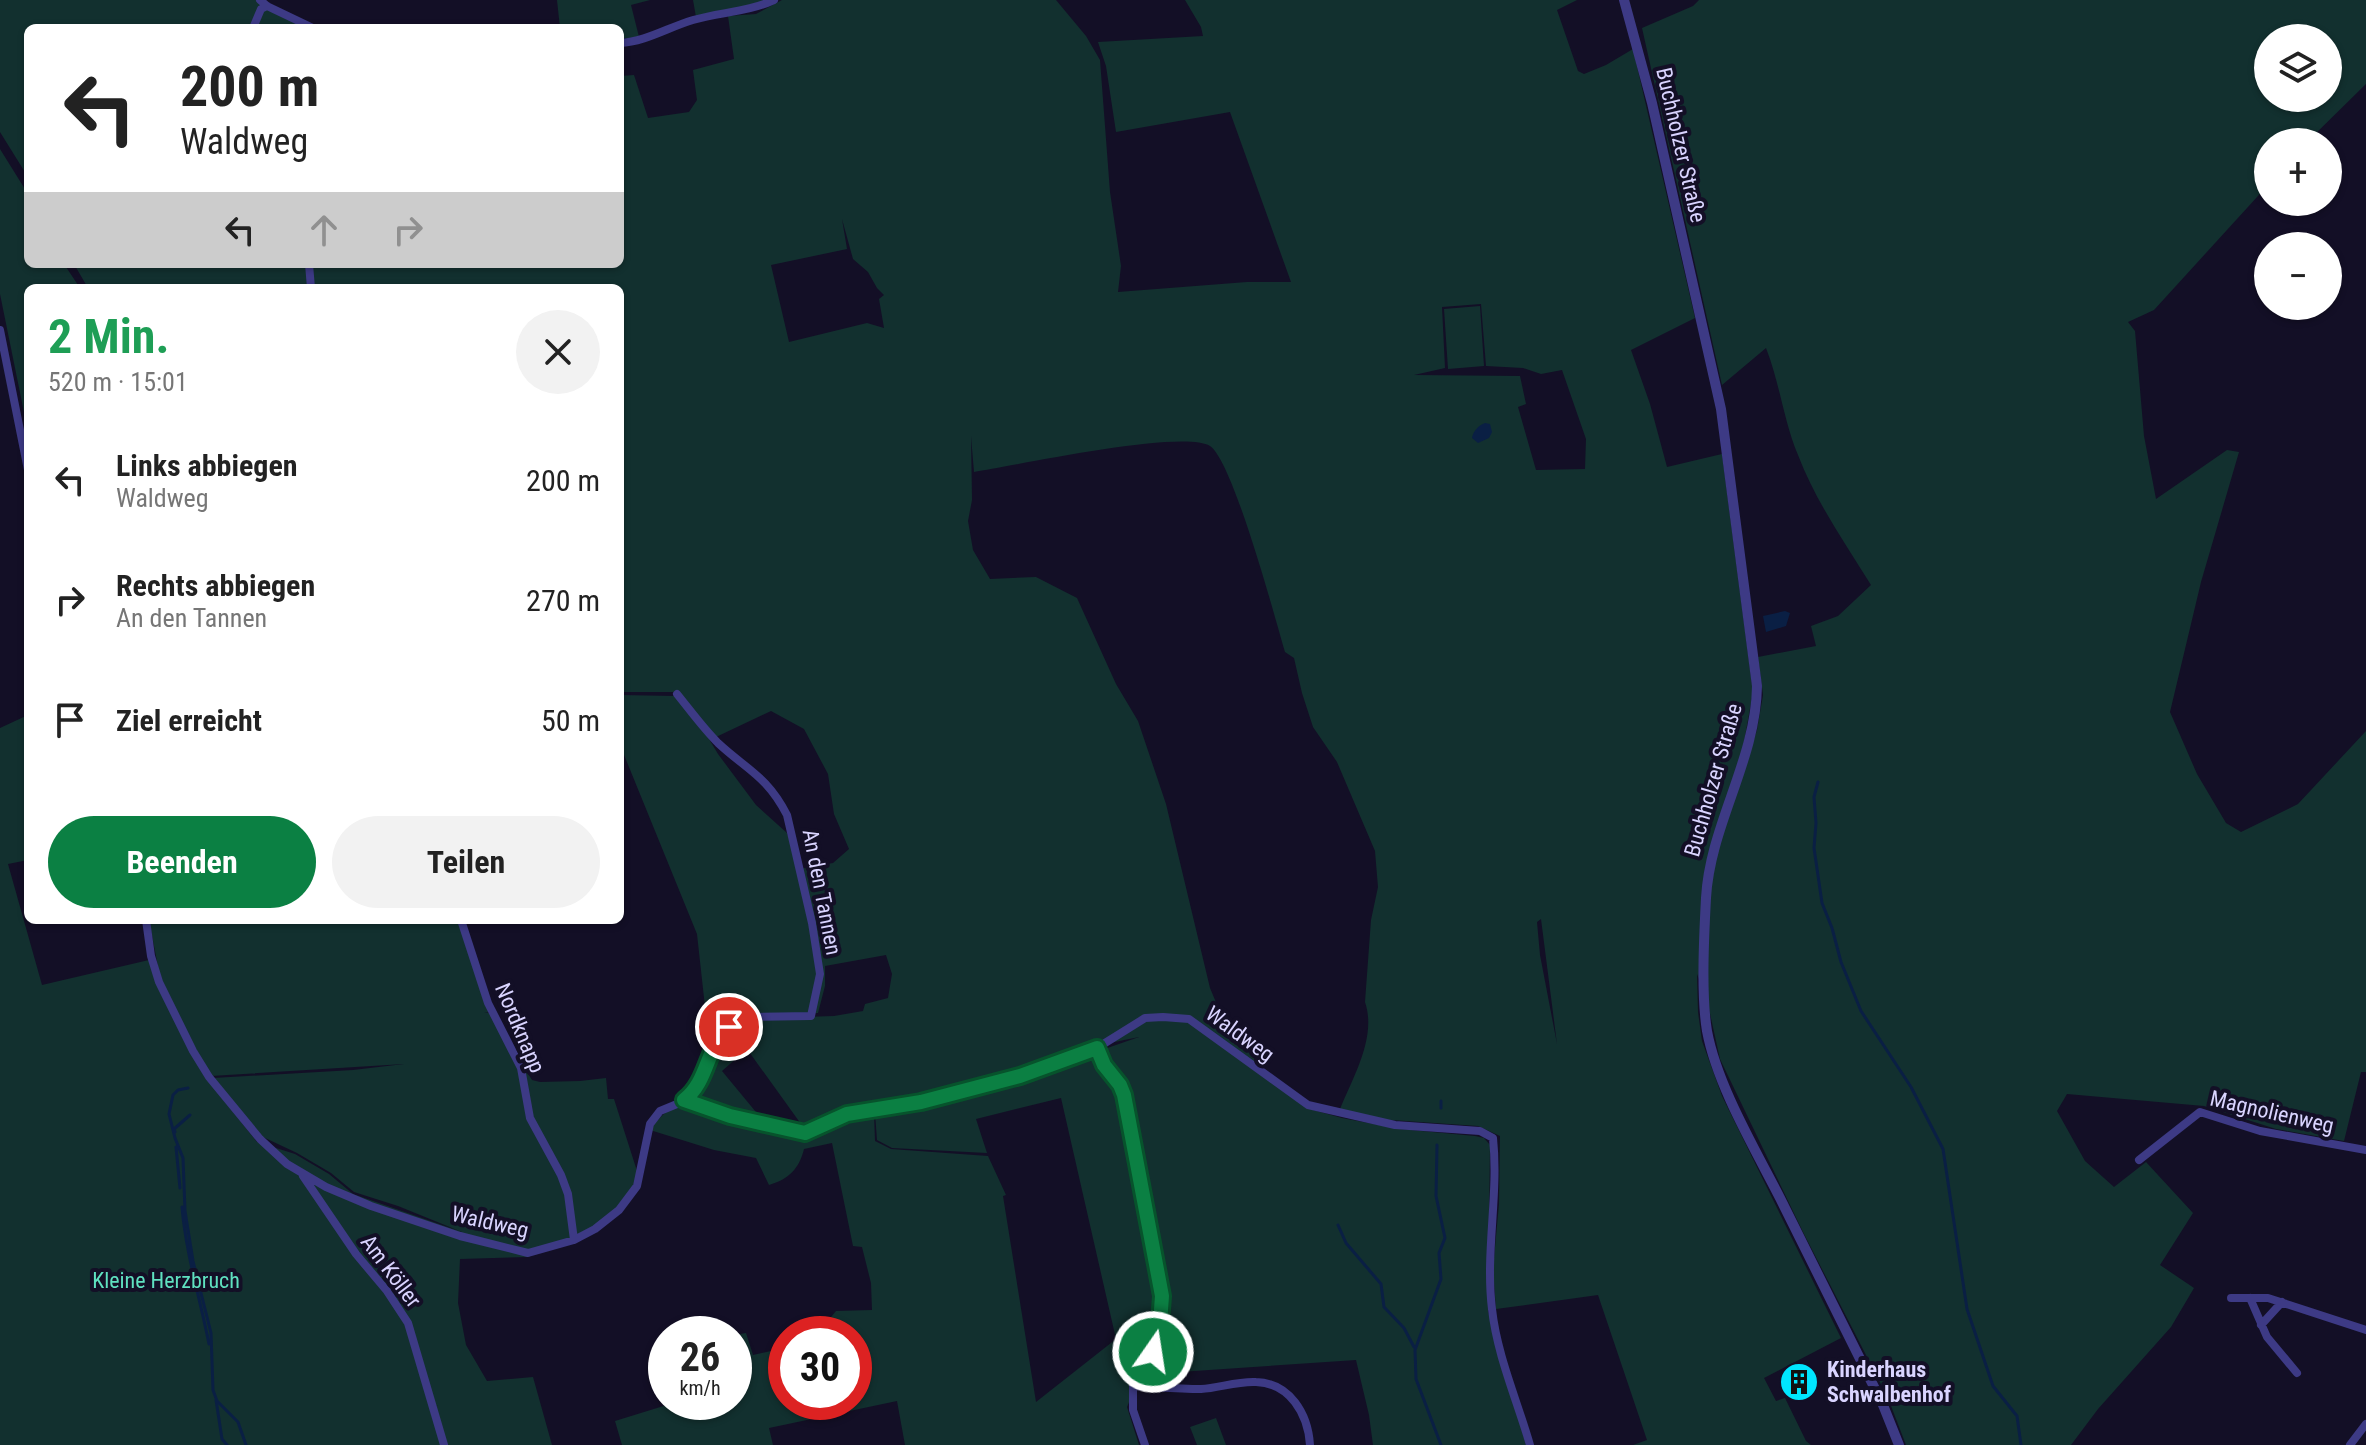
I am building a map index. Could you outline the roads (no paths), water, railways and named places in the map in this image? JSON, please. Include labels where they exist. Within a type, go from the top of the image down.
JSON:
[{"type":"street","points":[[624,42],[696,19],[756,8],[774,0]]},
{"type":"street","name":"Buchholzer Straße","points":[[1624,0],[1652,103],[1721,409],[1756,673],[1754,719],[1709,863],[1704,1006],[1708,1034],[1717,1064],[1750,1141],[1883,1405],[1899,1445]]},
{"type":"street","points":[[255,24],[264,3],[305,24]]},
{"type":"street","points":[[0,330],[24,450]]},
{"type":"street","name":"An den Tannen","points":[[677,694],[719,743],[758,774],[780,801],[787,815],[812,923],[820,974],[811,1016],[741,1017],[720,1035],[701,1083],[684,1100]]},
{"type":"street","name":"Waldweg","points":[[147,924],[159,982],[209,1077],[260,1139],[303,1175],[371,1206],[528,1253],[574,1240],[595,1229],[619,1210],[637,1186],[650,1124],[660,1111],[684,1100],[730,1116],[805,1133],[847,1114],[921,1102],[1020,1076],[1097,1048],[1145,1018],[1189,1019],[1308,1105],[1395,1125],[1480,1131],[1493,1138],[1496,1175],[1491,1244],[1492,1310],[1530,1445]]},
{"type":"street","name":"Nordknapp","points":[[462,924],[488,1003],[521,1068],[530,1118],[568,1194],[574,1240]]},
{"type":"street","points":[[1097,1048],[1124,1095],[1162,1296],[1153,1352],[1133,1386],[1133,1410],[1145,1445]]},
{"type":"street","name":"Magnolienweg","points":[[2139,1160],[2200,1112],[2260,1131],[2366,1150]]},
{"type":"street","name":"Am Köller","points":[[303,1175],[348,1244],[387,1291],[408,1323],[444,1445]]},
{"type":"street","points":[[2231,1298],[2268,1298],[2366,1330]]},
{"type":"street","points":[[2250,1298],[2261,1325],[2279,1354],[2297,1373]]},
{"type":"street","points":[[2261,1325],[2282,1302]]},
{"type":"street","points":[[1133,1386],[1199,1389],[1254,1381],[1270,1383],[1290,1396],[1301,1411],[1309,1430],[1310,1445]]},
{"type":"street","points":[[2350,1445],[2366,1424]]},
{"type":"water","points":[[1485,423],[1490,424],[1492,432],[1489,438],[1478,443],[1472,438],[1473,435]]},
{"type":"water","points":[[1785,611],[1790,613],[1786,626],[1766,632],[1763,616]]},
{"type":"waterway","points":[[1818,782],[1814,797],[1814,848],[1822,903],[1861,1011],[1911,1087],[1943,1149],[1967,1309],[1993,1386],[2017,1416],[2021,1445]]},
{"type":"waterway","points":[[188,1088],[178,1090],[173,1095],[169,1114],[183,1158],[185,1211],[193,1261],[211,1333],[213,1390],[217,1401],[238,1422],[246,1445]]},
{"type":"waterway","points":[[1441,1101],[1441,1108]]},
{"type":"waterway","points":[[175,1132],[174,1129],[190,1115]]},
{"type":"waterway","points":[[1437,1145],[1436,1196],[1445,1238],[1439,1253],[1441,1279],[1415,1350],[1416,1379],[1441,1445]]},
{"type":"waterway","points":[[176,1147],[180,1188]]},
{"type":"waterway","points":[[182,1207],[209,1344]]},
{"type":"waterway","points":[[1338,1225],[1346,1243],[1381,1284],[1384,1307],[1404,1328],[1414,1347]]},
{"type":"waterway","points":[[216,1400],[222,1439],[227,1445]]},
{"type":"place","name":"Kinderhaus Schwalbenhof","points":[[1799,1382]]},
{"type":"park label","name":"Kleine Herzbruch","points":[[166,1280]]}]
